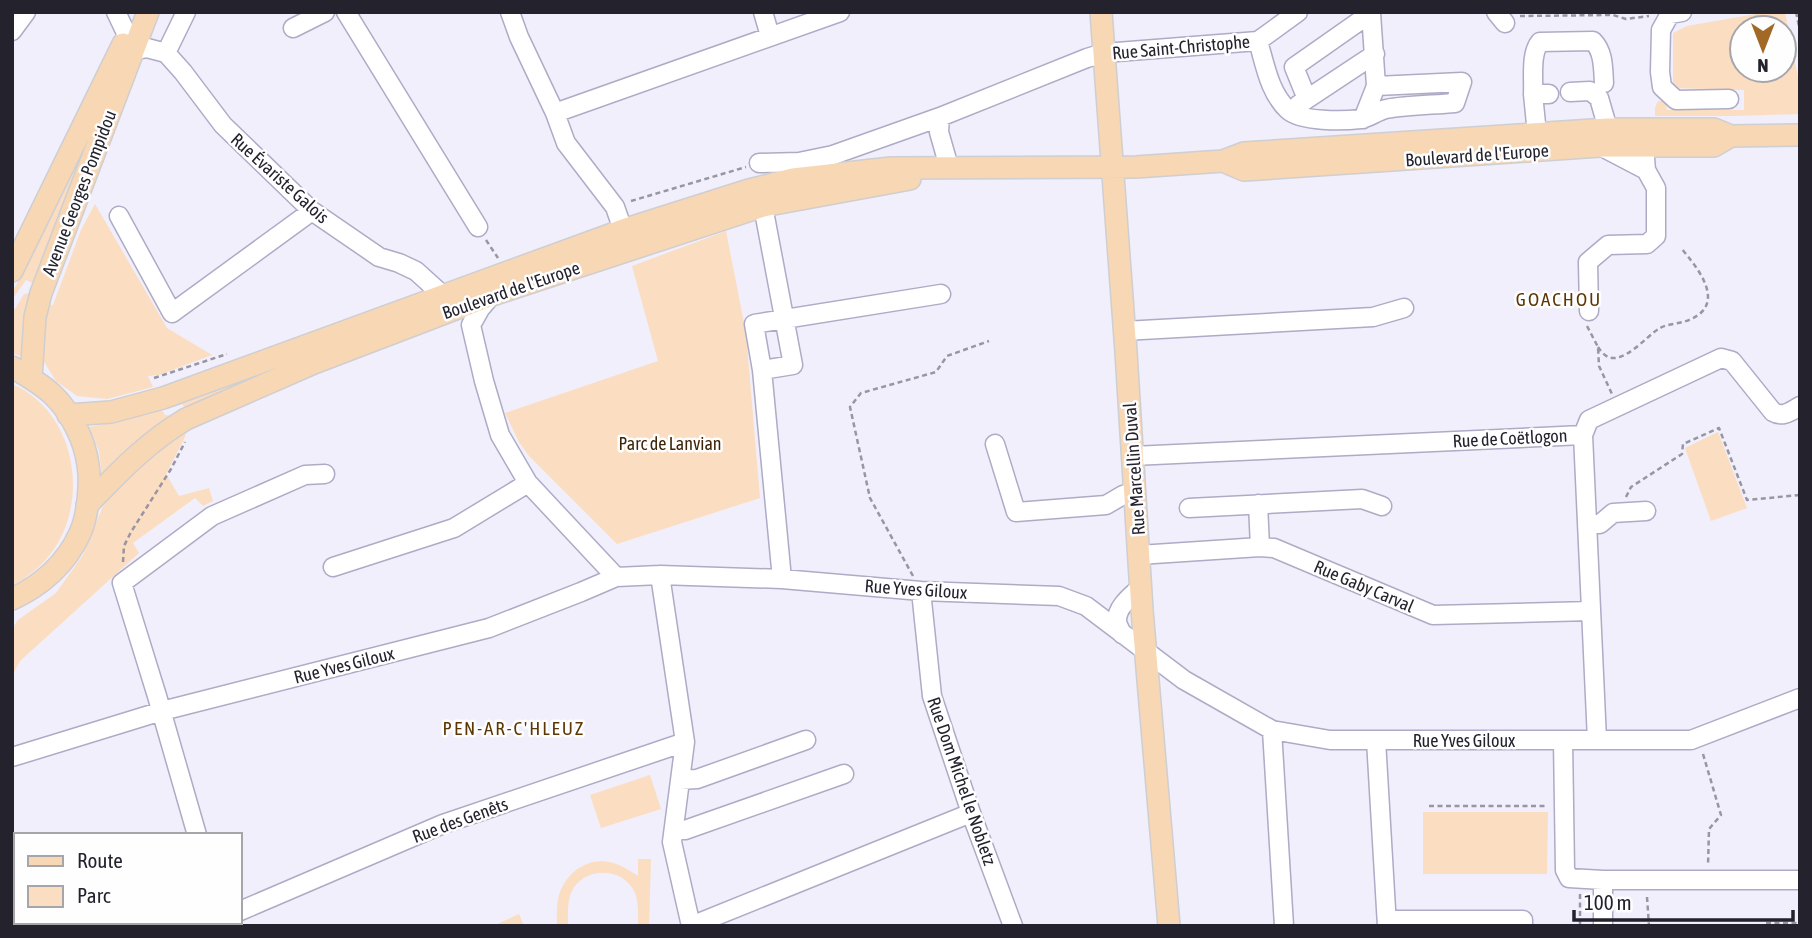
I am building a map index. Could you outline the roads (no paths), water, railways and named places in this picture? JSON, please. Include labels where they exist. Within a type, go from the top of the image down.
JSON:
[{"type":"main road","name":"Avenue Georges Pompidou","points":[[31,377],[35,317],[41,293],[131,42],[139,12]]},
{"type":"main road","name":"Avenue Georges Pompidou","points":[[12,271],[148,12]]},
{"type":"main road","name":"Rue Marcellin Duval","points":[[1101,12],[1141,587],[1169,926]]},
{"type":"main road","name":"Boulevard de l'Europe","points":[[1223,161],[1244,170],[1714,129],[1731,136],[1800,135]]},
{"type":"main road","name":"Boulevard de l'Europe","points":[[68,415],[111,412],[163,398],[623,230],[749,190],[793,179],[891,168],[1112,168],[1223,161],[1244,153],[1538,134],[1604,138],[1644,146],[1714,146],[1731,136]]},
{"type":"main road","name":"Boulevard de l'Europe","points":[[87,505],[149,444],[186,419],[314,363],[437,299],[492,295],[763,206],[974,168]]},
{"type":"main road","points":[[12,367],[31,377],[53,395],[68,415],[82,442],[88,465],[87,505],[81,532],[68,554],[49,575],[31,590],[12,599]]},
{"type":"street","points":[[12,31],[26,12]]},
{"type":"street","points":[[116,12],[131,42],[166,53],[186,12]]},
{"type":"street","points":[[293,28],[325,12]]},
{"type":"street","points":[[346,12],[478,228]]},
{"type":"street","points":[[510,12],[566,143],[615,207],[623,230]]},
{"type":"street","points":[[763,12],[770,36]]},
{"type":"street","points":[[555,113],[840,12]]},
{"type":"street","name":"Rue Saint-Christophe","points":[[759,163],[799,162],[833,155],[940,117],[1104,53],[1258,41],[1298,12]]},
{"type":"street","points":[[1307,99],[1294,67],[1371,13],[1376,86],[1363,119],[1374,145]]},
{"type":"street","points":[[1676,13],[1661,30],[1653,73],[1661,88],[1676,100],[1729,99]]},
{"type":"street","points":[[1258,41],[1277,96],[1289,111],[1303,117],[1363,119],[1384,109],[1455,103],[1462,82],[1376,86]]},
{"type":"street","points":[[1538,134],[1541,94],[1534,58],[1540,42],[1593,41],[1601,55],[1604,83]]},
{"type":"street","name":"Rue Évariste Galois","points":[[166,53],[223,125],[312,211],[379,257],[416,271],[437,299],[457,319],[471,325]]},
{"type":"street","points":[[1289,111],[1374,54]]},
{"type":"street","points":[[1570,92],[1590,91],[1599,98],[1604,138],[1646,170],[1656,188],[1656,236],[1647,244],[1608,245],[1588,262],[1588,311]]},
{"type":"street","points":[[940,117],[939,132],[949,167]]},
{"type":"street","points":[[1326,147],[1334,119]]},
{"type":"street","points":[[1644,146],[1646,170]]},
{"type":"street","points":[[762,370],[793,365],[763,206]]},
{"type":"street","points":[[119,216],[172,313],[312,211]]},
{"type":"street","points":[[782,579],[762,370],[754,324],[942,294]]},
{"type":"street","points":[[492,295],[471,325],[500,435],[528,483],[615,577]]},
{"type":"street","points":[[1125,331],[1373,317],[1404,308]]},
{"type":"street","points":[[1583,435],[1589,420],[1721,358],[1732,361],[1773,412],[1784,415],[1800,406]]},
{"type":"street","name":"Rue de Coëtlogon","points":[[1133,456],[1583,435],[1597,740]]},
{"type":"street","points":[[995,444],[1016,512],[1105,505],[1135,492]]},
{"type":"street","points":[[196,833],[122,583],[212,516],[305,475],[325,474]]},
{"type":"street","points":[[333,567],[454,528],[528,483]]},
{"type":"street","points":[[1189,508],[1362,499],[1382,506]]},
{"type":"street","points":[[1258,504],[1260,547]]},
{"type":"street","points":[[1588,524],[1600,524],[1613,513],[1646,510]]},
{"type":"street","name":"Rue Gaby Carval","points":[[1139,555],[1274,548],[1433,615],[1591,611]]},
{"type":"street","points":[[660,575],[685,742],[673,842],[691,926],[971,814]]},
{"type":"street","name":"Rue Yves Giloux","points":[[12,757],[162,711],[489,628],[615,577],[660,575],[782,579],[921,591],[1059,596],[1086,607],[1184,680],[1272,730],[1330,740],[1691,740],[1800,698]]},
{"type":"street","points":[[1122,634],[1117,622],[1120,610],[1141,587]]},
{"type":"street","name":"Rue Dom Michel le Nobletz","points":[[921,591],[932,696],[971,814],[1013,926]]},
{"type":"street","points":[[1086,607],[1110,607],[1124,603]]},
{"type":"street","points":[[1272,730],[1283,926]]},
{"type":"street","points":[[680,780],[697,779],[806,740]]},
{"type":"street","points":[[1376,740],[1387,923],[1522,920],[1523,926]]},
{"type":"street","points":[[1563,740],[1565,870],[1569,878],[1800,880]]},
{"type":"street","name":"Rue des Genêts","points":[[242,910],[443,824],[685,742]]},
{"type":"street","points":[[674,829],[685,830],[845,774]]},
{"type":"street","points":[[1603,880],[1603,926]]},
{"type":"street","points":[[25,926],[30,926]]},
{"type":"district","name":"GOACHOU","points":[[1559,299]]},
{"type":"district","name":"PEN-AR-C'HLEUZ","points":[[514,728]]},
{"type":"park label","name":"Parc de Lanvian","points":[[670,443]]}]
